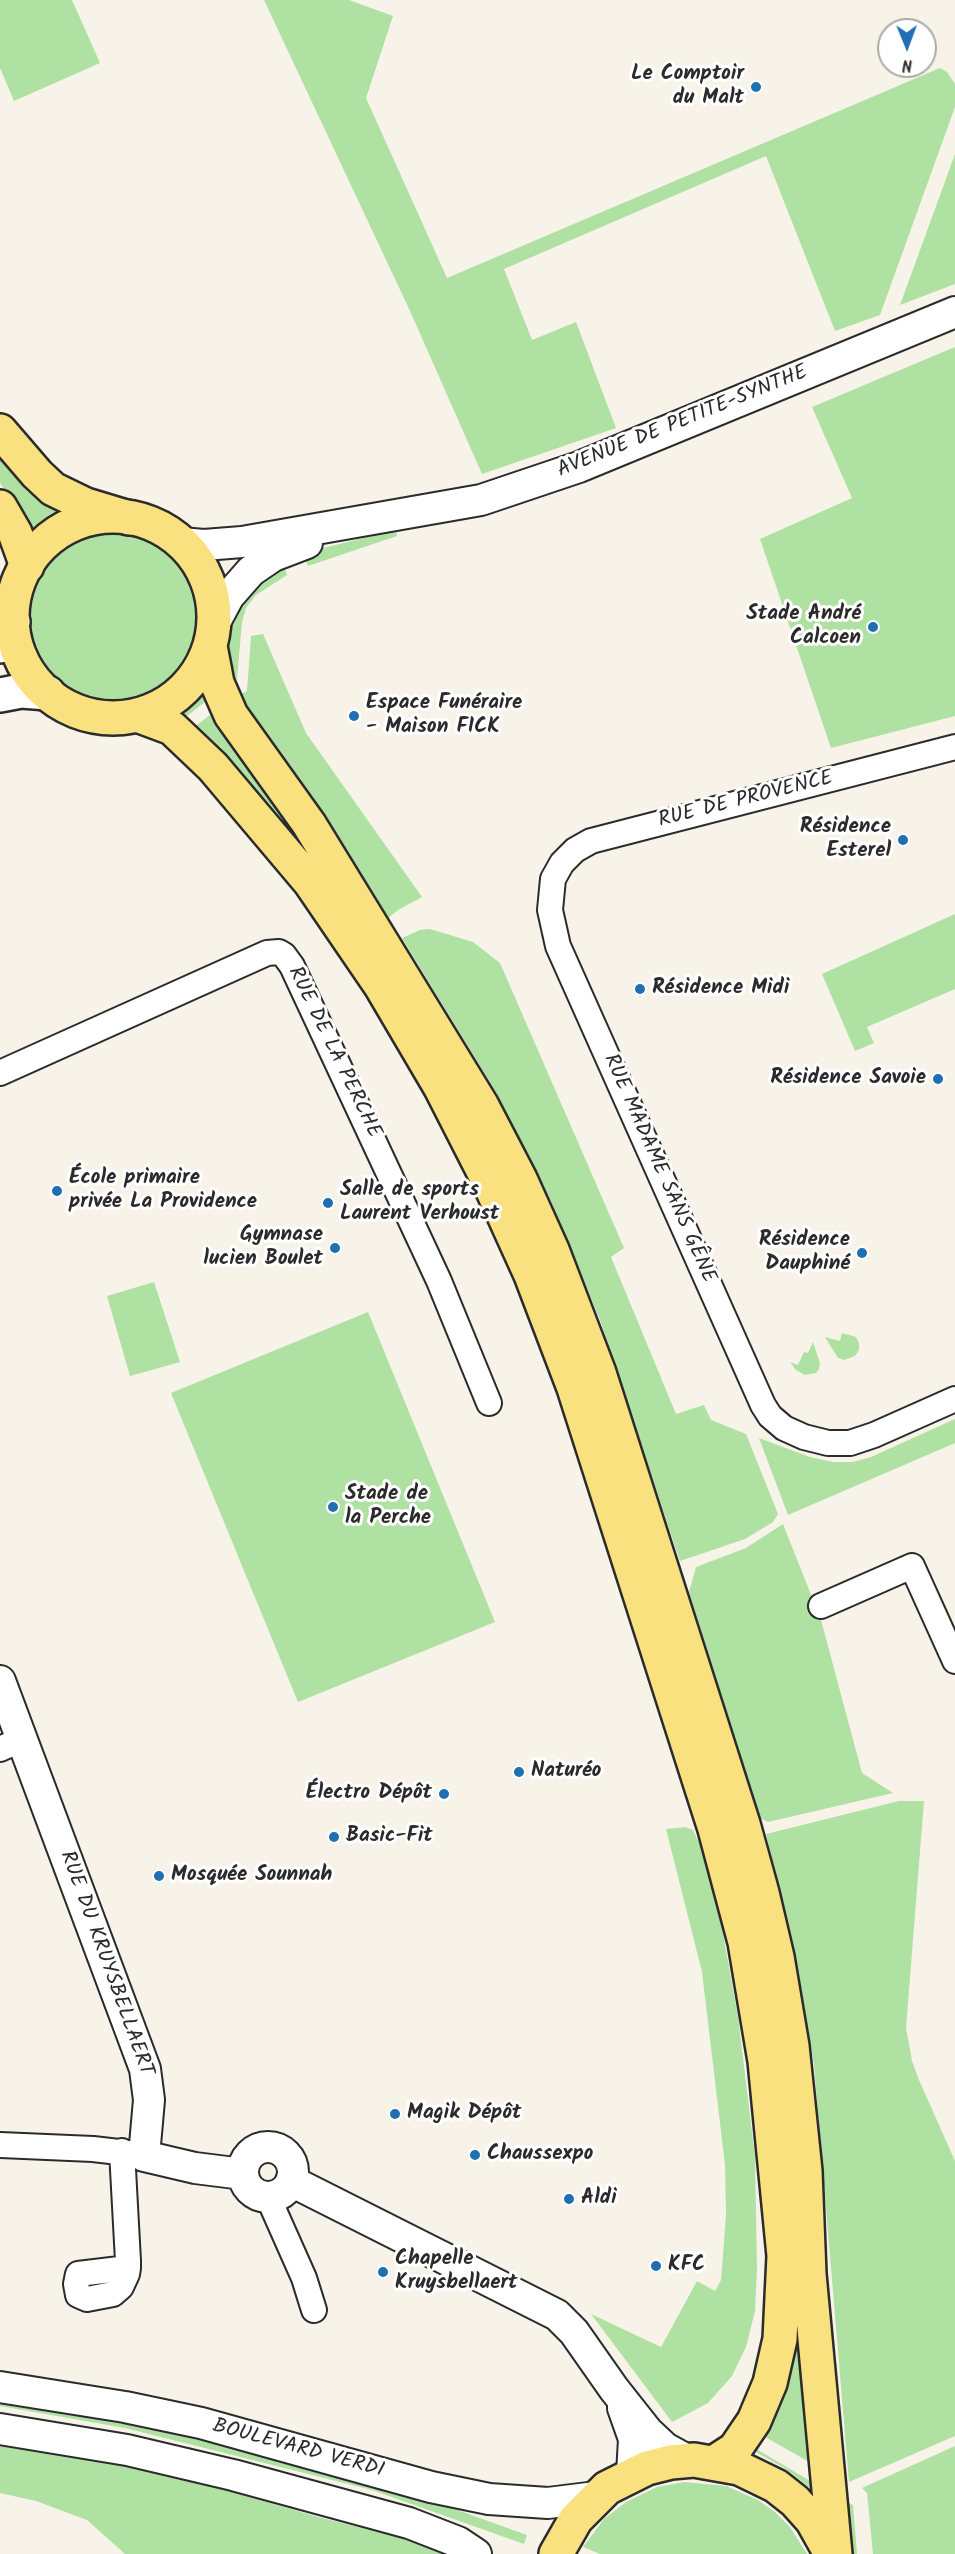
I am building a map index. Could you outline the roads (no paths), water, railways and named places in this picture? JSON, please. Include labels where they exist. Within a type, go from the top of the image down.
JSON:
[{"type":"main road","points":[[0,430],[37,474],[53,489],[80,503],[161,528],[182,543],[193,555],[206,576],[213,600],[212,635],[217,683],[231,715],[319,840],[482,1106],[520,1179],[552,1250],[599,1372],[743,1824],[777,1957],[790,2035],[806,2183],[809,2274],[833,2554]]},
{"type":"main road","points":[[0,507],[15,533],[27,566]]},
{"type":"main road","points":[[129,518],[94,518],[70,526],[42,546],[27,566],[15,597],[6,634],[15,641],[24,664],[48,693],[69,708],[86,714],[112,718],[137,715],[160,707],[185,688],[200,669],[212,635]]},
{"type":"main road","points":[[0,695],[21,691],[48,693]]},
{"type":"main road","points":[[137,715],[172,728],[213,767],[310,882],[375,976],[441,1088],[488,1180],[531,1275],[574,1388],[715,1829],[743,1933],[765,2061],[783,2238],[784,2277],[780,2339],[770,2383],[754,2421],[735,2449],[701,2461],[663,2464],[632,2474],[596,2497],[571,2525],[556,2554]]},
{"type":"main road","points":[[701,2461],[747,2470],[783,2490],[812,2520],[833,2554]]},
{"type":"street","name":"AVENUE DE PETITE-SYNTHE","points":[[182,543],[204,545],[233,543],[481,500],[566,472],[955,312]]},
{"type":"street","name":"AVENUE DE PETITE-SYNTHE","points":[[212,635],[223,604],[235,587],[251,571],[273,556],[324,537],[405,515]]},
{"type":"street","name":"RUE DE PROVENCE","points":[[554,879],[562,863],[575,850],[607,837],[955,747]]},
{"type":"street","name":"RUE MADAME SANS GÊNE","points":[[554,879],[550,910],[558,946],[766,1411],[777,1424],[804,1437],[828,1443],[850,1443],[874,1435],[955,1399]]},
{"type":"street","name":"RUE DE LA PERCHE","points":[[0,1073],[267,953],[279,952],[284,955],[292,966],[414,1227],[489,1403]]},
{"type":"street","points":[[821,1606],[912,1566],[955,1661]]},
{"type":"street","name":"RUE DU KRUYSBELLAERT","points":[[0,1681],[11,1744],[145,2069],[149,2100],[133,2154]]},
{"type":"street","points":[[0,2145],[133,2154],[206,2170],[243,2174]]},
{"type":"street","points":[[280,2189],[293,2171],[290,2160],[283,2152],[273,2148],[262,2148],[252,2153],[245,2163],[243,2174],[246,2185],[251,2190],[280,2189],[546,2307],[557,2314],[574,2332],[614,2389],[653,2437],[665,2448],[701,2461]]},
{"type":"street","points":[[128,2268],[133,2154]]},
{"type":"street","points":[[280,2189],[314,2310]]},
{"type":"street","name":"BOULEVARD VERDI","points":[[0,2386],[125,2407],[201,2423],[431,2487],[489,2499],[548,2503],[596,2497]]},
{"type":"street","points":[[614,2389],[633,2433],[632,2474]]},
{"type":"street","name":"BOULEVARD VERDI","points":[[0,2429],[127,2450],[233,2475],[409,2523],[458,2542],[476,2554]]},
{"type":"place","name":"Le Comptoir du Malt","points":[[756,87]]},
{"type":"place","name":"Stade André Calcoen","points":[[873,627]]},
{"type":"place","name":"Espace Funéraire - Maison FICK","points":[[354,716]]},
{"type":"place","name":"Résidence Esterel","points":[[903,840]]},
{"type":"place","name":"Résidence Midi","points":[[640,989]]},
{"type":"place","name":"Résidence Savoie","points":[[938,1079]]},
{"type":"place","name":"École primaire privée La Providence","points":[[57,1191]]},
{"type":"place","name":"Salle de sports Laurent Verhoust","points":[[328,1203]]},
{"type":"place","name":"Gymnase lucien Boulet","points":[[335,1248]]},
{"type":"place","name":"Résidence Dauphiné","points":[[862,1253]]},
{"type":"place","name":"Stade de la Perche","points":[[333,1507]]},
{"type":"place","name":"Naturéo","points":[[519,1772]]},
{"type":"place","name":"Électro Dépôt","points":[[444,1794]]},
{"type":"place","name":"Basic-Fit","points":[[334,1837]]},
{"type":"place","name":"Mosquée Sounnah","points":[[159,1876]]},
{"type":"place","name":"Magik Dépôt","points":[[395,2114]]},
{"type":"place","name":"Chaussexpo","points":[[475,2155]]},
{"type":"place","name":"Aldi","points":[[569,2199]]},
{"type":"place","name":"KFC","points":[[656,2266]]},
{"type":"place","name":"Chapelle Kruysbellaert","points":[[383,2272]]}]
